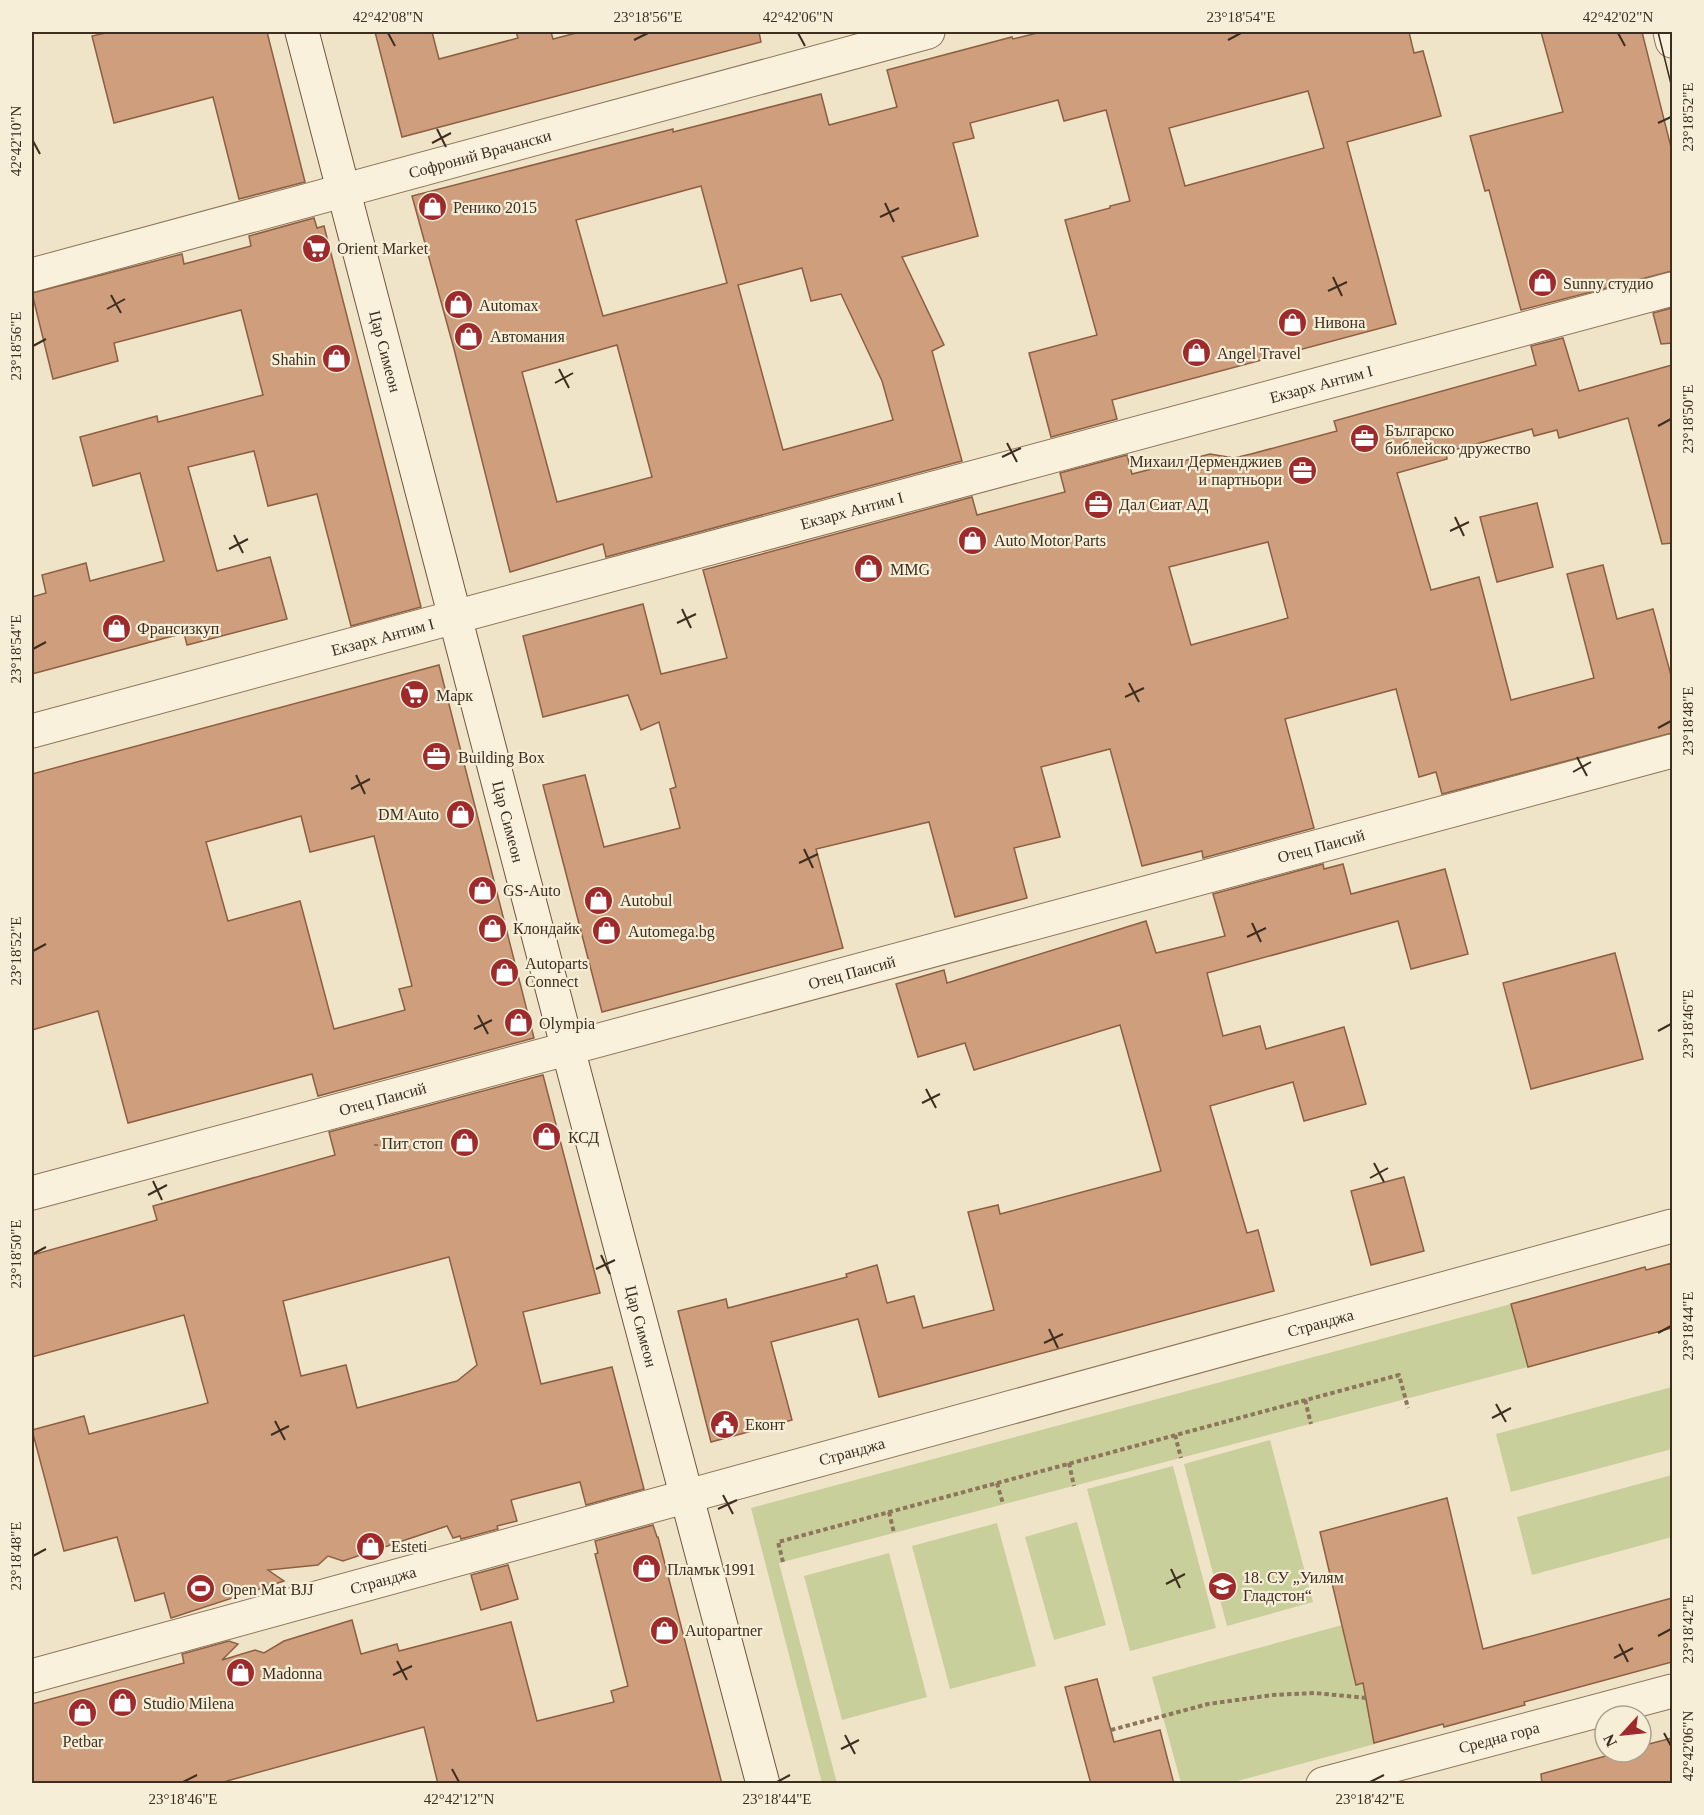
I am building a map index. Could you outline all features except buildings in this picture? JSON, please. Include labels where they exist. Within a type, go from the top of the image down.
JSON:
[{"type":"street","name":"Цар Симеон","points":[[302,32],[763,1784]]},
{"type":"street","name":"Софроний Врачански","points":[[32,275],[928,32]]},
{"type":"street","points":[[1670,32],[1672,41]]},
{"type":"street","name":"Екзарх Антим I","points":[[32,731],[1672,289]]},
{"type":"street","name":"Отец Паисий","points":[[32,1193],[1672,751]]},
{"type":"street","name":"Странджа","points":[[32,1676],[1672,1227]]},
{"type":"street","name":"Средна гора","points":[[1323,1784],[1672,1691]]},
{"type":"path","points":[[783,1562],[777,1542],[1399,1375],[1408,1408]]},
{"type":"path","points":[[1305,1400],[1311,1424]]},
{"type":"path","points":[[1175,1435],[1180,1458]]},
{"type":"path","points":[[1069,1463],[1074,1486]]},
{"type":"path","points":[[997,1483],[1003,1504]]},
{"type":"path","points":[[888,1512],[894,1533]]},
{"type":"path","points":[[1111,1730],[1209,1704],[1273,1695],[1315,1693],[1366,1698]]},
{"type":"green space","points":[[1511,1304],[1528,1367],[779,1563],[837,1783],[822,1783],[751,1508]]},
{"type":"green space","points":[[1672,1387],[1672,1449],[1511,1492],[1496,1434]]},
{"type":"green space","points":[[1270,1440],[1313,1602],[1227,1626],[1184,1464]]},
{"type":"green space","points":[[1173,1466],[1216,1628],[1130,1651],[1087,1489]]},
{"type":"green space","points":[[1672,1475],[1672,1537],[1532,1575],[1517,1517]]},
{"type":"green space","points":[[1077,1522],[1106,1625],[1054,1640],[1025,1537]]},
{"type":"green space","points":[[997,1523],[1036,1666],[950,1689],[912,1546]]},
{"type":"green space","points":[[889,1553],[927,1697],[842,1720],[804,1576]]},
{"type":"green space","points":[[1342,1625],[1362,1683],[1375,1744],[1230,1783],[1181,1783],[1152,1677]]},
{"type":"tram line","points":[[1658,32],[1672,88]]},
{"type":"place","name":"Ренико 2015","points":[[432,207]]},
{"type":"place","name":"Orient Market","points":[[316,248]]},
{"type":"place","name":"Sunny студио","points":[[1542,283]]},
{"type":"place","name":"Automax","points":[[458,305]]},
{"type":"place","name":"Нивона","points":[[1293,322]]},
{"type":"place","name":"Автомания","points":[[469,336]]},
{"type":"place","name":"Angel Travel","points":[[1196,353]]},
{"type":"place","name":"Shahin","points":[[337,359]]},
{"type":"place","name":"Българско библейско дружество","points":[[1364,439]]},
{"type":"place","name":"Михаил Дерменджиев и партньори","points":[[1303,470]]},
{"type":"place","name":"Дал Сиат АД","points":[[1098,504]]},
{"type":"place","name":"Auto Motor Parts","points":[[973,540]]},
{"type":"place","name":"MMG","points":[[869,569]]},
{"type":"place","name":"Франсизкуп","points":[[116,628]]},
{"type":"place","name":"Марк","points":[[415,695]]},
{"type":"place","name":"Building Box","points":[[437,757]]},
{"type":"place","name":"DM Auto","points":[[460,814]]},
{"type":"place","name":"GS-Auto","points":[[482,890]]},
{"type":"place","name":"Autobul","points":[[599,900]]},
{"type":"place","name":"Клондайк","points":[[492,928]]},
{"type":"place","name":"Automega.bg","points":[[607,931]]},
{"type":"place","name":"Autoparts Connect","points":[[504,972]]},
{"type":"place","name":"Olympia","points":[[518,1023]]},
{"type":"place","name":"КСД","points":[[547,1137]]},
{"type":"place","name":"Пит стоп","points":[[464,1143]]},
{"type":"place","name":"Еконт","points":[[724,1424]]},
{"type":"place","name":"Esteti","points":[[370,1546]]},
{"type":"place","name":"Пламък 1991","points":[[646,1569]]},
{"type":"place","name":"18. СУ „Уилям Гладстон“","points":[[1222,1586]]},
{"type":"place","name":"Open Mat BJJ","points":[[201,1589]]},
{"type":"place","name":"Autopartner","points":[[664,1630]]},
{"type":"place","name":"Madonna","points":[[241,1673]]},
{"type":"place","name":"Studio Milena","points":[[122,1703]]},
{"type":"place","name":"Petbar","points":[[83,1713]]}]
